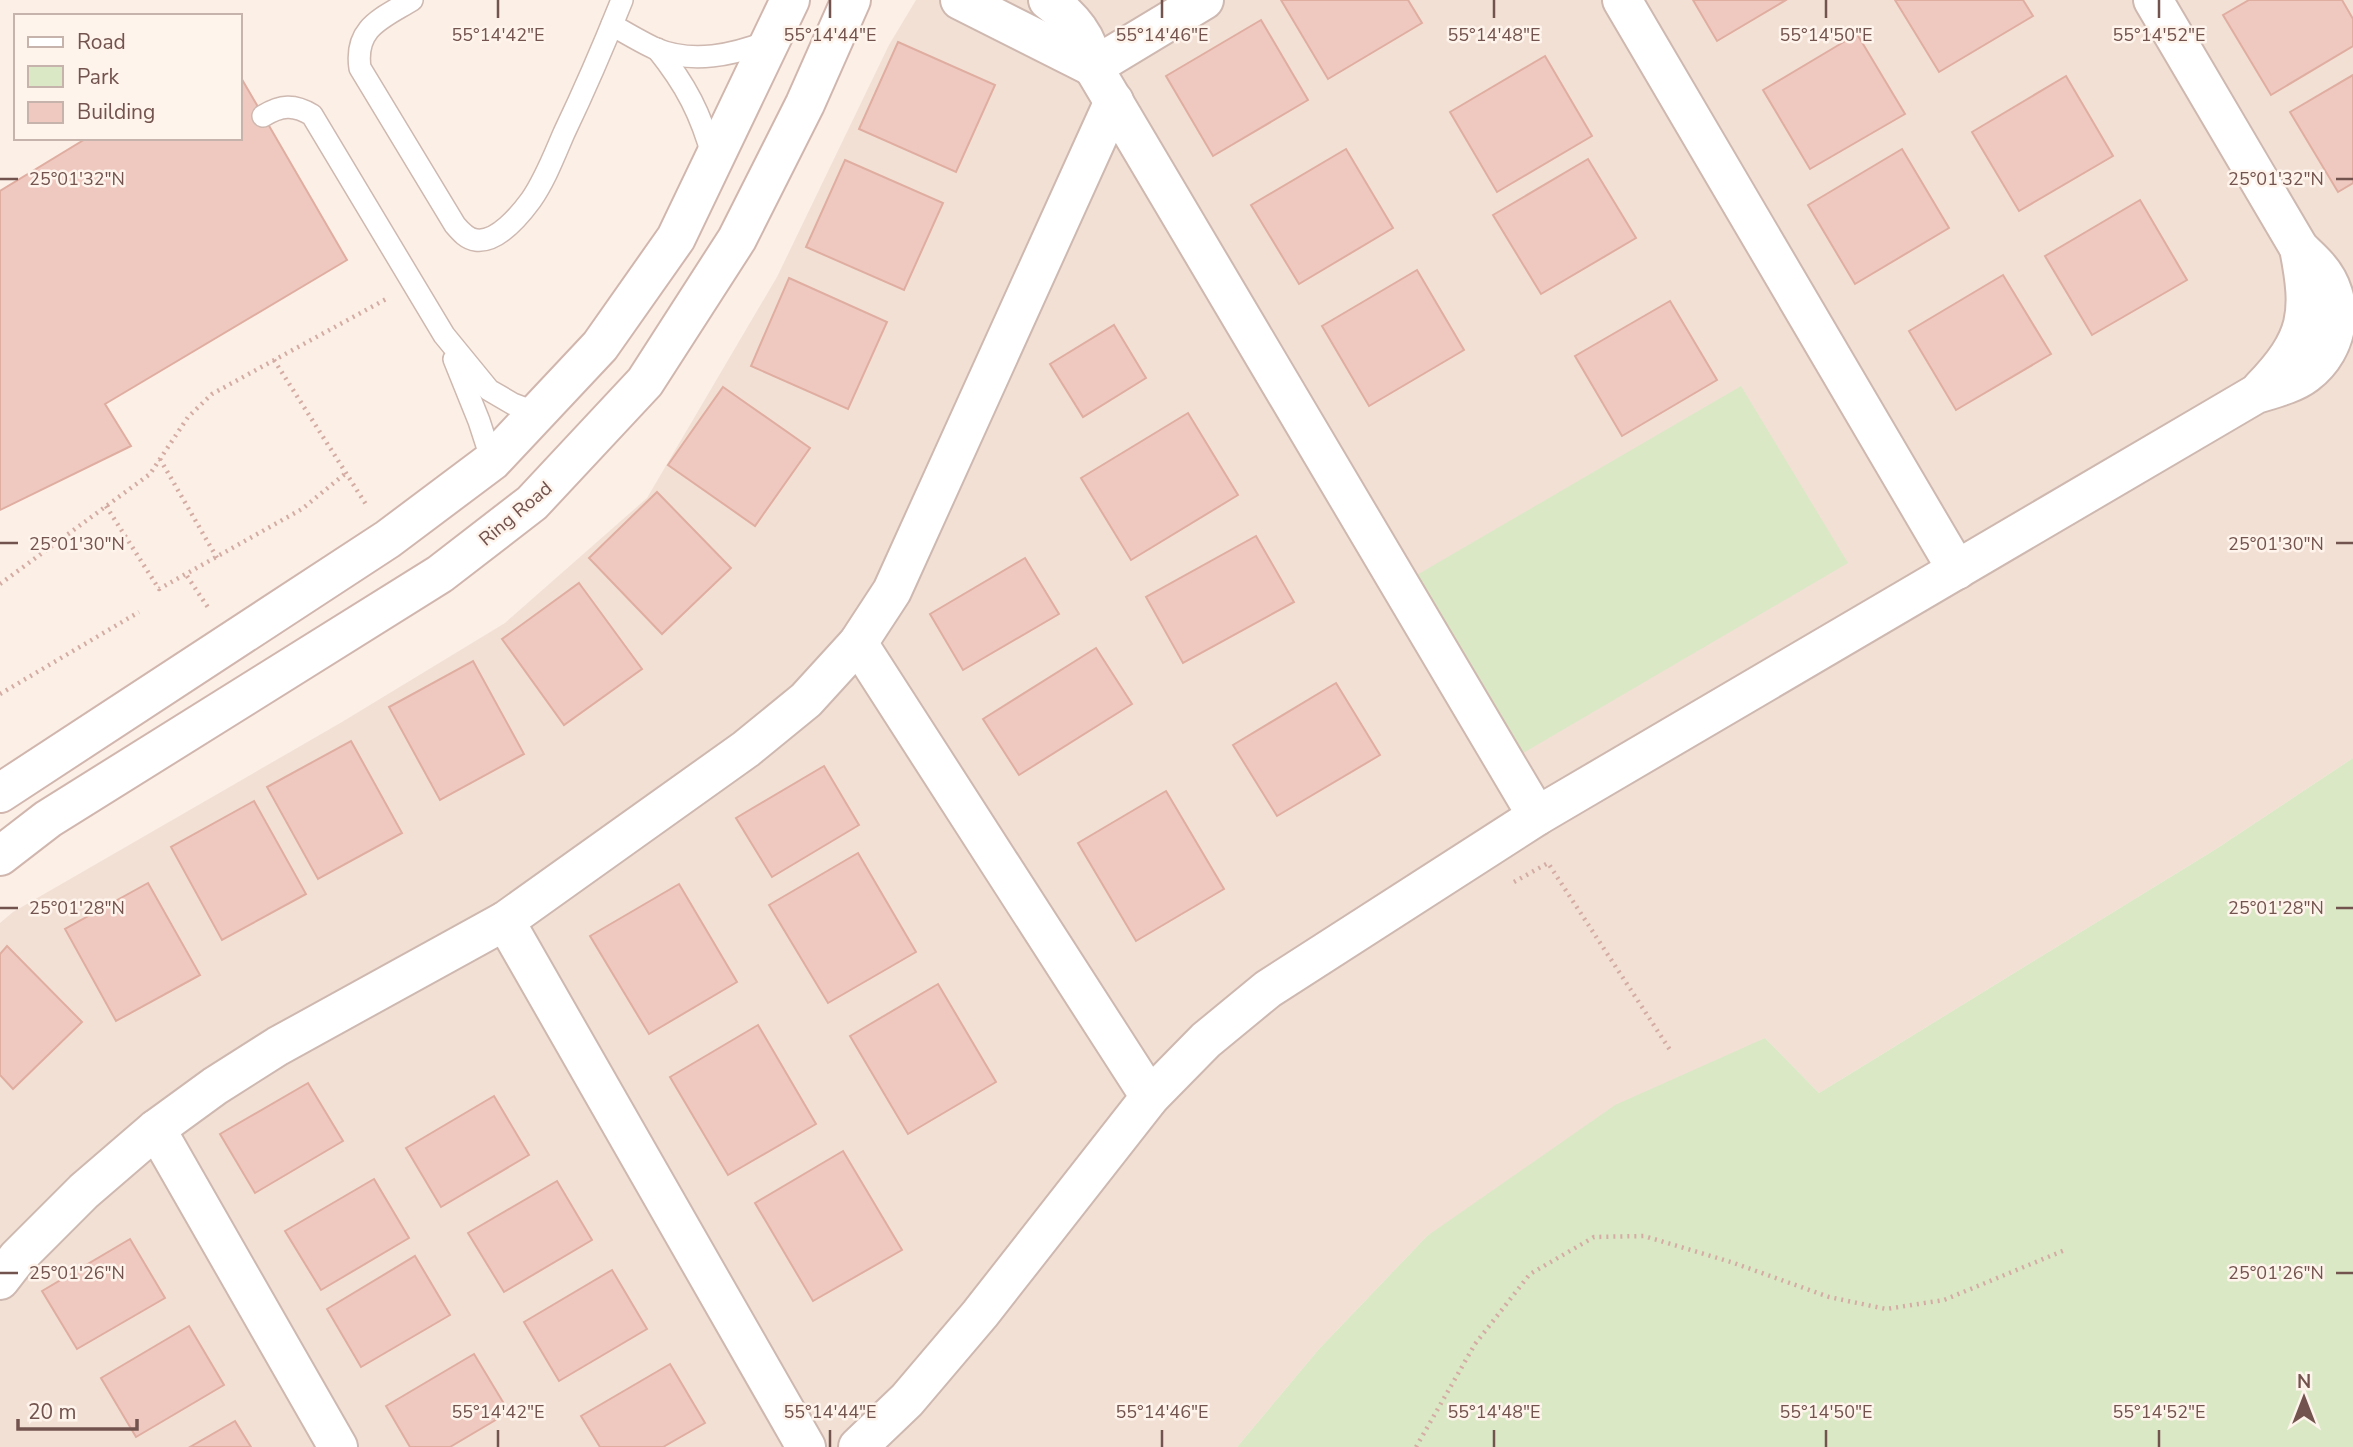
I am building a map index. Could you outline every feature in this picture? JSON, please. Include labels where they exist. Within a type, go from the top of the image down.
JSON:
[{"type":"street","points":[[0,793],[388,540],[492,461],[600,346],[676,238],[790,0]]},
{"type":"street","name":"Ring Road","points":[[0,856],[48,819],[440,574],[532,503],[645,382],[737,239],[805,104],[851,0]]},
{"type":"street","points":[[960,0],[1093,67]]},
{"type":"street","points":[[1048,0],[1065,13],[1087,40],[1093,67],[1537,816]]},
{"type":"street","points":[[1093,67],[1204,0]]},
{"type":"street","points":[[1622,0],[1957,570]]},
{"type":"street","points":[[858,1447],[907,1401],[980,1314],[1150,1097],[1206,1040],[1268,989],[1537,816],[2256,394],[2283,367],[2296,346],[2305,322],[2307,297],[2299,248],[2153,0]]},
{"type":"street","points":[[0,1280],[17,1258],[84,1191],[156,1129],[215,1086],[278,1046],[505,921],[746,749],[806,700],[858,643],[892,591],[1114,101]]},
{"type":"street","points":[[858,643],[1150,1097]]},
{"type":"street","points":[[505,921],[806,1447]]},
{"type":"street","points":[[156,1129],[338,1447]]},
{"type":"lane","points":[[412,0],[375,22],[366,32],[360,43],[360,68],[455,225],[464,235],[475,240],[489,239],[499,232],[531,200],[593,71],[622,0]]},
{"type":"lane","points":[[612,25],[657,49],[688,57],[716,57],[769,41]]},
{"type":"lane","points":[[657,49],[680,76],[694,102],[706,131],[713,160]]},
{"type":"lane","points":[[263,116],[282,106],[302,109],[312,115],[444,335],[489,390],[537,414]]},
{"type":"lane","points":[[444,335],[492,461]]},
{"type":"path","points":[[0,584],[150,474],[188,417],[212,394],[413,284]]},
{"type":"path","points":[[274,360],[388,540]]},
{"type":"path","points":[[160,459],[217,558]]},
{"type":"path","points":[[106,506],[159,589],[302,509],[346,473]]},
{"type":"path","points":[[0,694],[139,612]]},
{"type":"path","points":[[1483,850],[1507,885],[1548,863],[1672,1053]]},
{"type":"path","points":[[1416,1447],[1475,1344],[1530,1275],[1594,1237],[1644,1236],[1731,1262],[1829,1297],[1886,1309],[1944,1300],[2065,1250]]},
{"type":"shaded area","points":[[916,0],[2353,0],[2353,758],[2216,849],[1819,1093],[1765,1038],[1427,1236],[1319,1349],[1237,1447],[0,1447],[0,923],[13,912],[342,722],[505,623],[647,498],[777,277],[889,45]]},
{"type":"green space","points":[[1741,386],[1848,563],[1518,756],[1415,576]]},
{"type":"green space","points":[[2353,758],[2353,1447],[1237,1447],[1319,1349],[1427,1236],[1615,1105],[1765,1038],[1819,1093],[2216,849]]},
{"type":"building","points":[[1281,0],[1408,0],[1422,23],[1328,79]]},
{"type":"building","points":[[1693,0],[1786,0],[1717,41]]},
{"type":"building","points":[[1895,0],[2023,0],[2033,16],[1939,72]]},
{"type":"building","points":[[2249,0],[2342,0],[2353,19],[2353,46],[2271,95],[2223,15]]},
{"type":"building","points":[[1261,20],[1308,100],[1213,156],[1166,76]]},
{"type":"building","points":[[1857,34],[1905,114],[1810,169],[1763,90]]},
{"type":"building","points":[[898,42],[995,85],[956,172],[859,129]]},
{"type":"building","points":[[1545,56],[1592,136],[1497,192],[1450,112]]},
{"type":"building","points":[[2353,75],[2353,183],[2338,192],[2290,112]]},
{"type":"building","points":[[2066,76],[2113,156],[2019,211],[1972,132]]},
{"type":"building","points":[[242,79],[347,260],[105,404],[131,446],[0,510],[0,191],[84,140],[242,140]]},
{"type":"building","points":[[1346,149],[1393,228],[1299,284],[1251,205]]},
{"type":"building","points":[[1902,149],[1949,228],[1855,284],[1808,205]]},
{"type":"building","points":[[1588,159],[1636,238],[1541,294],[1493,215]]},
{"type":"building","points":[[845,160],[943,203],[904,290],[806,247]]},
{"type":"building","points":[[2140,200],[2187,280],[2092,335],[2045,256]]},
{"type":"building","points":[[1417,270],[1464,350],[1369,406],[1322,326]]},
{"type":"building","points":[[2003,275],[2051,354],[1956,410],[1909,331]]},
{"type":"building","points":[[789,278],[887,322],[848,409],[751,366]]},
{"type":"building","points":[[1670,301],[1717,380],[1622,436],[1575,356]]},
{"type":"building","points":[[1114,325],[1146,378],[1083,417],[1050,364]]},
{"type":"building","points":[[723,387],[810,448],[755,526],[668,465]]},
{"type":"building","points":[[1188,413],[1238,495],[1131,560],[1081,478]]},
{"type":"building","points":[[657,492],[731,568],[662,634],[589,558]]},
{"type":"building","points":[[1256,536],[1294,602],[1183,663],[1146,597]]},
{"type":"building","points":[[1025,558],[1059,614],[963,670],[930,614]]},
{"type":"building","points":[[579,583],[642,669],[564,725],[502,639]]},
{"type":"building","points":[[1096,648],[1132,704],[1019,775],[983,719]]},
{"type":"building","points":[[473,661],[524,754],[440,800],[389,707]]},
{"type":"building","points":[[1336,683],[1380,755],[1277,816],[1233,745]]},
{"type":"building","points":[[351,741],[402,833],[318,879],[267,787]]},
{"type":"building","points":[[824,766],[859,825],[772,877],[736,818]]},
{"type":"building","points":[[1166,791],[1224,889],[1136,941],[1078,843]]},
{"type":"building","points":[[254,801],[306,894],[222,940],[171,847]]},
{"type":"building","points":[[858,853],[916,952],[828,1003],[769,905]]},
{"type":"building","points":[[148,883],[200,975],[116,1021],[65,929]]},
{"type":"building","points":[[679,884],[737,982],[649,1034],[590,936]]},
{"type":"building","points":[[7,946],[82,1022],[13,1089],[0,1075],[0,954]]},
{"type":"building","points":[[938,984],[996,1082],[908,1134],[850,1036]]},
{"type":"building","points":[[758,1025],[816,1124],[728,1175],[670,1077]]},
{"type":"building","points":[[308,1083],[343,1141],[255,1193],[220,1134]]},
{"type":"building","points":[[494,1096],[529,1155],[441,1207],[406,1148]]},
{"type":"building","points":[[843,1151],[902,1250],[813,1301],[755,1203]]},
{"type":"building","points":[[374,1179],[409,1238],[321,1290],[285,1231]]},
{"type":"building","points":[[557,1181],[592,1240],[504,1292],[468,1233]]},
{"type":"building","points":[[130,1239],[165,1298],[77,1349],[42,1291]]},
{"type":"building","points":[[415,1256],[450,1315],[361,1367],[327,1309]]},
{"type":"building","points":[[612,1270],[647,1329],[559,1381],[524,1322]]},
{"type":"building","points":[[189,1326],[224,1385],[136,1437],[101,1378]]},
{"type":"building","points":[[474,1354],[509,1412],[450,1447],[410,1447],[386,1406]]},
{"type":"building","points":[[670,1364],[705,1423],[663,1447],[600,1447],[581,1416]]},
{"type":"building","points":[[235,1421],[251,1447],[190,1447]]}]
